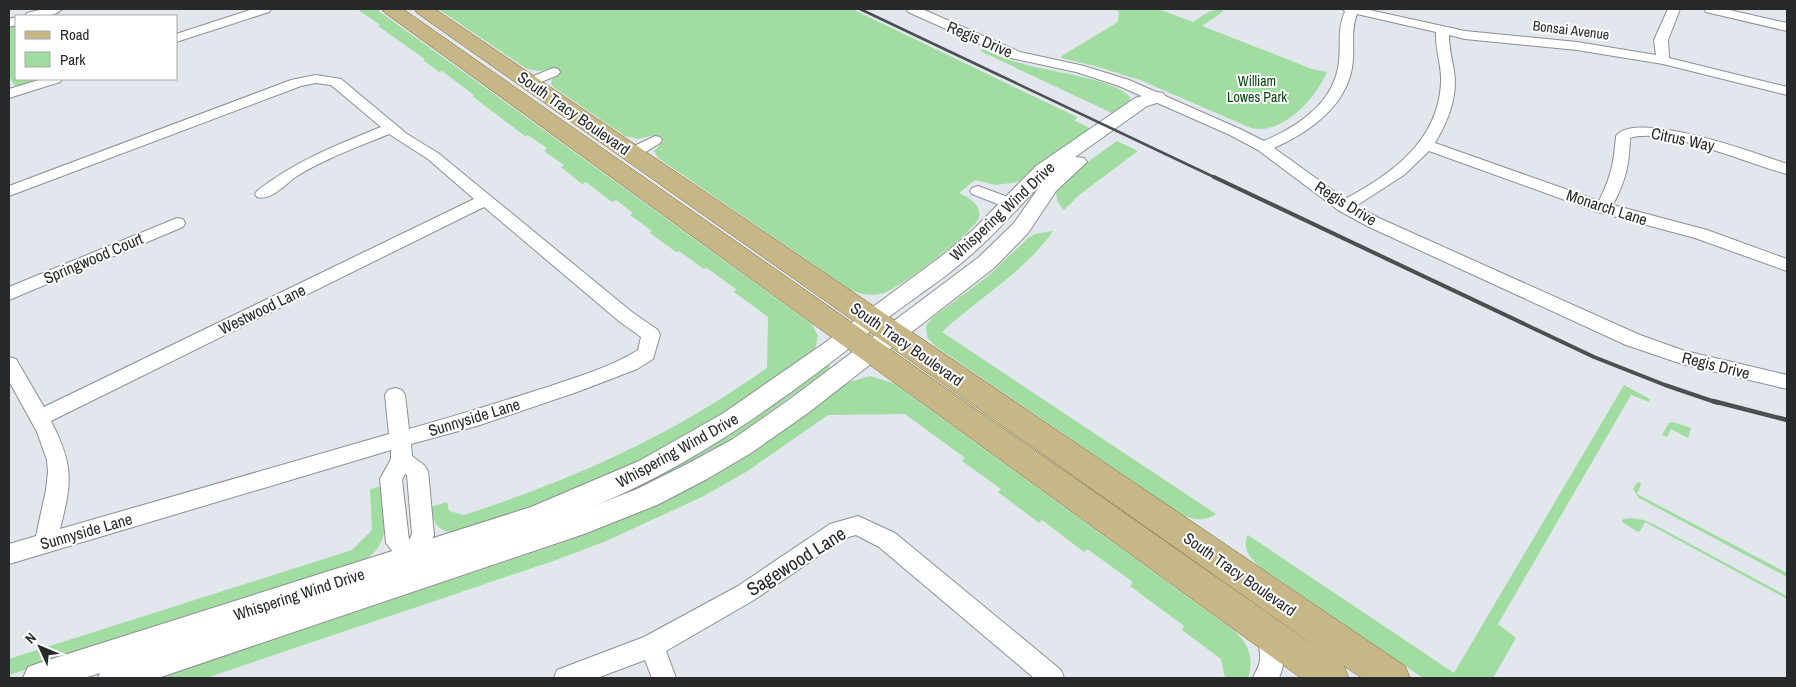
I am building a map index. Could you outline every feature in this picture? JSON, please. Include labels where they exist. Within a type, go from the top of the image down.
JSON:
[{"type":"main road","name":"South Tracy Boulevard","points":[[391,9],[871,335],[1392,678]]},
{"type":"main road","name":"South Tracy Boulevard","points":[[423,9],[631,153],[1268,633],[1331,678]]},
{"type":"street","points":[[35,15],[57,9]]},
{"type":"street","points":[[178,37],[264,9]]},
{"type":"street","name":"Regis Drive","points":[[912,9],[1016,55],[1110,78],[1235,132],[1263,147],[1344,206],[1373,222],[1633,340],[1682,357],[1787,382]]},
{"type":"street","points":[[1263,147],[1304,126],[1334,96],[1339,87],[1346,64],[1346,27],[1351,9]]},
{"type":"street","name":"Bonsai Avenue","points":[[1351,9],[1443,31],[1602,50],[1663,60],[1787,91]]},
{"type":"street","points":[[1663,60],[1660,40],[1674,9]]},
{"type":"street","points":[[1710,9],[1787,27]]},
{"type":"street","points":[[1344,206],[1405,168],[1427,145],[1441,120],[1447,94],[1448,81],[1442,46],[1443,31]]},
{"type":"street","points":[[529,83],[553,72]]},
{"type":"street","name":"Sunnyside Lane","points":[[9,191],[296,82],[319,78],[336,82],[390,128],[433,156],[626,318],[651,334],[646,354],[630,364],[570,387],[470,420],[9,554]]},
{"type":"street","points":[[9,94],[52,80]]},
{"type":"street","name":"Whispering Wind Drive","points":[[871,335],[987,262],[1021,228],[1043,195],[1056,180],[1085,156],[1154,108],[1157,97]]},
{"type":"street","name":"Whispering Wind Drive","points":[[39,678],[412,569],[574,526],[624,507],[672,485],[759,434],[962,251],[1043,170],[1141,102],[1157,97]]},
{"type":"street","points":[[263,194],[294,171],[390,128]]},
{"type":"street","name":"Citrus Way","points":[[1604,208],[1617,181],[1621,166],[1623,136],[1633,131],[1657,132],[1705,143],[1787,169]]},
{"type":"street","points":[[631,153],[656,140]]},
{"type":"street","name":"Monarch Lane","points":[[1427,145],[1604,208],[1716,239],[1787,265]]},
{"type":"street","points":[[978,191],[1010,204]]},
{"type":"street","name":"Westwood Lane","points":[[38,418],[485,200]]},
{"type":"street","name":"Springwood Court","points":[[9,294],[177,223]]},
{"type":"street","points":[[9,364],[54,444],[59,470],[56,505],[45,544]]},
{"type":"street","points":[[395,395],[402,460],[391,479],[397,543],[412,569]]},
{"type":"street","name":"Sagewood Lane","points":[[566,678],[652,646],[746,593],[838,531],[858,525],[887,540],[1052,678]]},
{"type":"street","name":"Whispering Wind Drive","points":[[114,678],[412,569]]},
{"type":"street","points":[[1265,678],[1271,671],[1274,660],[1268,633]]},
{"type":"street","points":[[652,646],[664,678]]},
{"type":"green space","points":[[357,9],[376,9],[812,324],[818,336],[815,349],[721,415],[661,450],[616,472],[536,505],[457,532],[441,529],[435,523],[431,507],[447,502],[449,511],[464,515],[545,486],[621,454],[694,415],[730,393],[767,368],[768,317],[734,292],[737,290],[707,268],[704,269],[679,251],[676,252],[650,233],[652,231],[630,215],[633,213],[616,200],[612,202],[586,182],[582,184],[561,167],[564,165],[544,151],[547,148],[528,135],[525,136],[472,96],[474,95],[442,71],[439,72],[423,60],[425,59]]},
{"type":"green space","points":[[438,9],[852,9],[1077,117],[1075,121],[1092,129],[1018,182],[996,185],[975,180],[959,193],[976,205],[979,217],[975,224],[952,246],[905,281],[884,293],[863,294],[851,290],[658,158],[654,151],[663,141],[654,135],[639,139],[625,136],[553,87],[552,79],[560,73],[552,68],[540,71],[527,69]]},
{"type":"green space","name":"William Lowes Park","points":[[1114,9],[1158,9],[1193,22],[1212,11],[1224,11],[1202,26],[1312,69],[1327,72],[1315,93],[1286,121],[1263,129],[1251,128],[1140,80],[1061,58],[1118,22],[1119,12]]},
{"type":"green space","points":[[15,25],[15,80],[37,80],[16,87],[9,77],[9,27]]},
{"type":"green space","points":[[983,49],[1021,63],[1112,86],[1130,97],[1129,102],[1114,114],[980,51]]},
{"type":"green space","points":[[1117,141],[1138,151],[1079,195],[1064,210],[1057,201],[1056,190],[1078,169]]},
{"type":"green space","points":[[1053,231],[1015,272],[942,332],[1216,514],[1212,517],[1198,519],[1181,514],[935,346],[927,337],[926,326],[932,318],[988,276],[1027,239],[1035,234]]},
{"type":"green space","points":[[828,364],[830,367],[828,370],[743,431],[653,489],[524,527]]},
{"type":"green space","points":[[870,376],[893,383],[1232,629],[1242,639],[1249,651],[1251,664],[1248,678],[1225,678],[1221,659],[1182,630],[1184,626],[1130,586],[1133,582],[1087,549],[1084,552],[1042,520],[1039,523],[998,492],[1001,489],[962,461],[965,458],[905,414],[828,415],[746,472],[702,497],[606,541],[556,560],[206,678],[154,678],[564,542],[651,506],[815,407],[849,382]]},
{"type":"green space","points":[[1624,385],[1650,399],[1649,402],[1631,395],[1498,624],[1516,638],[1493,678],[1423,678],[1260,567],[1246,549],[1248,535],[1454,673]]},
{"type":"green space","points":[[1673,422],[1691,428],[1688,438],[1671,429],[1667,437],[1662,435],[1669,423]]},
{"type":"green space","points":[[1640,482],[1641,485],[1637,494],[1787,573],[1787,577],[1639,498],[1633,489]]},
{"type":"green space","points":[[381,486],[384,519],[383,538],[372,554],[362,562],[9,675],[9,659],[352,550],[372,530],[370,489]]},
{"type":"green space","points":[[1623,519],[1644,520],[1655,525],[1787,596],[1787,599],[1645,522],[1638,532],[1622,522]]},
{"type":"railway","points":[[860,9],[1216,178]]},
{"type":"railway","points":[[1214,177],[1594,357],[1665,385],[1718,403]]},
{"type":"railway","points":[[1713,401],[1787,420]]}]
